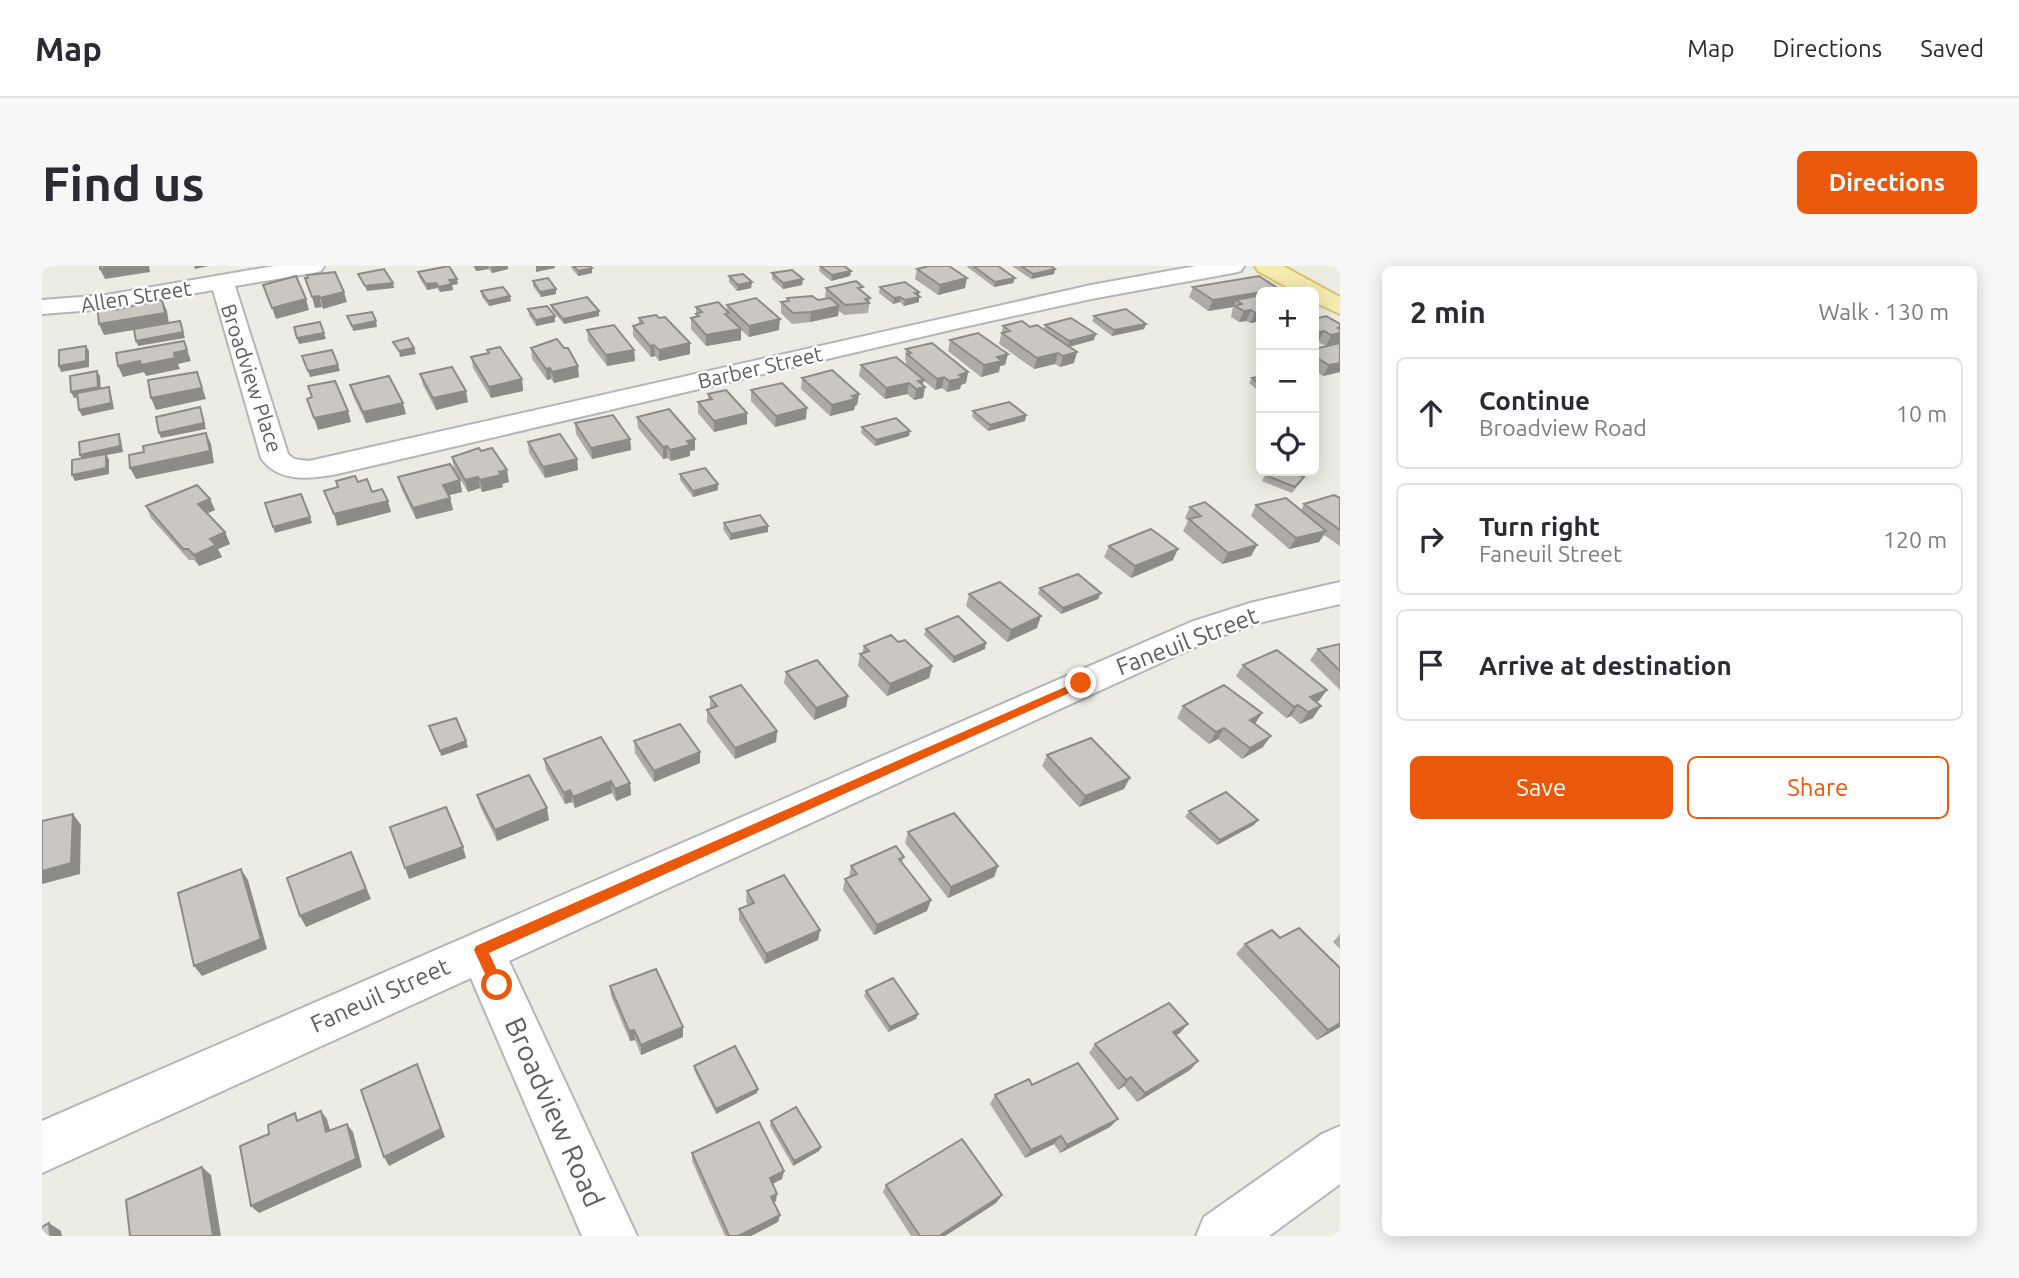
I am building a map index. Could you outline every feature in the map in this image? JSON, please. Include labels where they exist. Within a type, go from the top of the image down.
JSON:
[{"type":"main road","points":[[1266,266],[1340,307]]},
{"type":"main road","points":[[1297,266],[1340,289]]},
{"type":"street","name":"Allen Street","points":[[42,307],[106,302],[313,266]]},
{"type":"street","name":"Barber Street","points":[[289,468],[316,468],[375,456],[972,318],[1233,266]]},
{"type":"street","name":"Broadview Place","points":[[222,282],[275,458],[289,468]]},
{"type":"street","name":"Faneuil Street","points":[[42,1147],[1203,630],[1250,614],[1340,593]]},
{"type":"street","name":"Broadview Road","points":[[481,950],[611,1236]]},
{"type":"street","points":[[1223,1236],[1340,1152]]},
{"type":"building","points":[[449,266],[457,279],[449,280],[452,284],[439,287],[436,283],[426,284],[418,272]]},
{"type":"building","points":[[574,266],[590,266],[592,268],[578,271]]},
{"type":"building","points":[[820,266],[844,266],[851,271],[832,275]]},
{"type":"building","points":[[949,266],[967,278],[940,285],[917,269]]},
{"type":"building","points":[[973,266],[998,266],[1015,278],[995,282]]},
{"type":"building","points":[[1021,266],[1051,266],[1055,269],[1033,274]]},
{"type":"building","points":[[384,269],[393,283],[365,286],[358,274]]},
{"type":"building","points":[[792,270],[803,279],[783,283],[772,273]]},
{"type":"building","points":[[335,272],[344,292],[320,298],[312,297],[305,278],[308,278],[307,275]]},
{"type":"building","points":[[743,274],[752,282],[738,285],[729,276]]},
{"type":"building","points":[[296,276],[306,299],[272,308],[263,285]]},
{"type":"building","points":[[1259,276],[1276,287],[1256,287],[1256,293],[1213,300],[1193,287]]},
{"type":"building","points":[[548,278],[556,289],[540,292],[533,281]]},
{"type":"building","points":[[856,281],[863,287],[858,288],[870,298],[865,299],[869,303],[845,305],[826,288]]},
{"type":"building","points":[[905,282],[919,292],[915,293],[920,297],[905,300],[894,298],[880,287]]},
{"type":"building","points":[[503,287],[510,296],[488,301],[481,291]]},
{"type":"building","points":[[812,296],[818,300],[830,298],[839,306],[793,313],[781,302],[789,301],[787,298]]},
{"type":"building","points":[[1256,296],[1256,313],[1235,306],[1242,304],[1236,300]]},
{"type":"building","points":[[587,297],[599,311],[563,319],[551,305]]},
{"type":"building","points":[[756,298],[780,319],[749,326],[727,305]]},
{"type":"building","points":[[162,300],[165,313],[99,324],[97,303],[112,301],[113,310]]},
{"type":"building","points":[[718,302],[729,313],[725,314],[741,329],[706,335],[691,318],[702,312],[696,307]]},
{"type":"building","points":[[547,306],[555,316],[536,320],[528,309]]},
{"type":"building","points":[[1126,309],[1146,324],[1114,330],[1094,316]]},
{"type":"building","points":[[372,312],[376,321],[352,326],[347,316]]},
{"type":"building","points":[[656,315],[659,318],[665,317],[690,343],[659,350],[654,345],[650,346],[633,326],[643,323],[639,318]]},
{"type":"building","points":[[1326,316],[1340,324],[1340,333],[1331,335],[1324,331],[1319,332],[1319,318]]},
{"type":"building","points":[[1071,318],[1096,334],[1069,341],[1045,325]]},
{"type":"building","points":[[180,321],[183,332],[136,341],[134,329]]},
{"type":"building","points":[[1022,321],[1030,327],[1037,325],[1077,352],[1037,358],[1002,333],[1010,331],[1003,326]]},
{"type":"building","points":[[320,322],[324,333],[297,338],[294,327]]},
{"type":"building","points":[[614,325],[634,350],[606,355],[587,330]]},
{"type":"building","points":[[978,333],[1008,354],[997,357],[1002,361],[984,365],[950,340]]},
{"type":"building","points":[[408,338],[414,348],[399,351],[393,342]]},
{"type":"building","points":[[557,339],[564,348],[568,348],[578,366],[552,372],[550,368],[546,369],[531,348]]},
{"type":"building","points":[[184,341],[187,350],[174,353],[175,358],[141,365],[140,361],[118,366],[116,353]]},
{"type":"building","points":[[932,343],[968,372],[959,375],[963,378],[949,381],[944,377],[937,379],[907,354],[911,353],[906,349]]},
{"type":"building","points":[[1340,343],[1340,363],[1329,365],[1319,359],[1319,348]]},
{"type":"building","points":[[86,346],[86,361],[59,366],[59,350]]},
{"type":"building","points":[[500,347],[522,379],[489,387],[471,357]]},
{"type":"building","points":[[332,350],[338,365],[308,371],[302,356]]},
{"type":"building","points":[[896,357],[924,380],[918,381],[925,387],[916,389],[909,383],[886,388],[861,365]]},
{"type":"building","points":[[452,367],[466,391],[433,398],[420,374]]},
{"type":"building","points":[[832,370],[859,394],[852,396],[855,399],[832,405],[802,378]]},
{"type":"building","points":[[97,371],[98,387],[71,392],[70,376]]},
{"type":"building","points":[[197,372],[202,388],[151,398],[148,380]]},
{"type":"building","points":[[389,376],[403,403],[363,412],[350,385]]},
{"type":"building","points":[[335,381],[348,411],[314,418],[307,399],[312,397],[308,386]]},
{"type":"building","points":[[782,383],[807,408],[776,416],[751,390]]},
{"type":"building","points":[[109,387],[111,403],[79,410],[77,393]]},
{"type":"building","points":[[726,390],[747,413],[714,421],[698,402],[712,399],[708,394]]},
{"type":"building","points":[[1009,402],[1026,415],[990,425],[973,411]]},
{"type":"building","points":[[200,407],[204,423],[159,433],[156,417]]},
{"type":"building","points":[[669,409],[695,439],[687,441],[690,445],[670,450],[667,446],[663,447],[637,417]]},
{"type":"building","points":[[613,415],[630,439],[591,448],[575,423]]},
{"type":"building","points":[[896,418],[910,431],[876,440],[862,427]]},
{"type":"building","points":[[206,433],[210,451],[130,468],[129,455],[144,452],[143,446]]},
{"type":"building","points":[[119,434],[120,446],[80,455],[79,442]]},
{"type":"building","points":[[560,434],[577,459],[543,467],[528,442]]},
{"type":"building","points":[[479,448],[481,451],[492,448],[507,470],[499,472],[501,475],[480,480],[478,477],[465,480],[452,457]]},
{"type":"building","points":[[106,454],[106,468],[72,475],[72,460]]},
{"type":"building","points":[[450,464],[460,480],[443,485],[450,498],[413,508],[398,477]]},
{"type":"building","points":[[705,468],[718,484],[693,491],[680,474]]},
{"type":"building","points":[[355,476],[358,482],[367,479],[372,492],[382,489],[388,501],[334,514],[324,491],[338,487],[336,481]]},
{"type":"building","points":[[1268,476],[1304,477],[1295,487]]},
{"type":"building","points":[[197,485],[210,499],[198,504],[225,532],[210,539],[216,545],[194,555],[188,549],[183,549],[146,506]]},
{"type":"building","points":[[301,494],[310,517],[273,527],[265,503]]},
{"type":"building","points":[[1334,495],[1340,498],[1340,530],[1304,504]]},
{"type":"building","points":[[1286,498],[1326,531],[1296,538],[1256,505]]},
{"type":"building","points":[[1205,502],[1257,545],[1228,553],[1189,519],[1201,516],[1190,507]]},
{"type":"building","points":[[760,515],[768,526],[731,534],[724,523]]},
{"type":"building","points":[[1151,529],[1178,549],[1135,566],[1109,546]]},
{"type":"building","points":[[1078,574],[1101,593],[1063,608],[1040,588]]},
{"type":"building","points":[[1000,582],[1041,616],[1011,630],[969,594]]},
{"type":"building","points":[[958,616],[986,643],[954,657],[926,629]]},
{"type":"building","points":[[891,635],[898,642],[905,640],[932,666],[890,684],[860,654],[869,651],[864,646]]},
{"type":"building","points":[[1340,644],[1340,671],[1318,649]]},
{"type":"building","points":[[1277,650],[1327,690],[1310,697],[1321,706],[1308,712],[1298,705],[1294,707],[1243,665]]},
{"type":"building","points":[[817,660],[848,696],[816,708],[786,672]]},
{"type":"building","points":[[741,685],[777,731],[735,748],[707,710],[717,706],[710,697]]},
{"type":"building","points":[[1224,685],[1262,713],[1250,720],[1271,736],[1250,748],[1224,728],[1216,732],[1183,706]]},
{"type":"building","points":[[456,718],[466,741],[440,751],[429,726]]},
{"type":"building","points":[[680,724],[700,752],[654,771],[634,741]]},
{"type":"building","points":[[601,737],[630,783],[615,789],[611,781],[573,797],[570,790],[564,793],[544,759]]},
{"type":"building","points":[[1091,738],[1130,778],[1085,796],[1047,755]]},
{"type":"building","points":[[529,775],[547,808],[495,830],[477,795]]},
{"type":"building","points":[[1226,792],[1258,820],[1220,840],[1189,811]]},
{"type":"building","points":[[446,807],[463,847],[405,868],[390,827]]},
{"type":"building","points":[[954,813],[998,866],[951,887],[908,832]]},
{"type":"building","points":[[73,814],[71,863],[42,871],[42,821]]},
{"type":"building","points":[[896,846],[904,857],[899,859],[931,900],[877,925],[845,879],[857,874],[851,866]]},
{"type":"building","points":[[351,852],[366,889],[300,916],[287,878]]},
{"type":"building","points":[[241,869],[261,939],[194,966],[178,893]]},
{"type":"building","points":[[784,875],[820,930],[766,954],[739,909],[754,903],[747,891]]},
{"type":"building","points":[[1299,928],[1340,968],[1340,1023],[1328,1030],[1245,944],[1272,930],[1280,938]]},
{"type":"building","points":[[656,969],[683,1027],[641,1045],[634,1030],[629,1031],[610,986]]},
{"type":"building","points":[[893,978],[918,1014],[890,1027],[866,991]]},
{"type":"building","points":[[1169,1003],[1188,1024],[1173,1032],[1198,1061],[1145,1093],[1131,1077],[1126,1080],[1095,1044]]},
{"type":"building","points":[[735,1046],[758,1089],[716,1109],[694,1066]]},
{"type":"building","points":[[1078,1063],[1118,1119],[1067,1145],[1061,1136],[1031,1150],[995,1095],[1029,1079],[1032,1085]]},
{"type":"building","points":[[417,1064],[441,1129],[384,1157],[361,1090]]},
{"type":"building","points":[[796,1107],[821,1147],[794,1161],[771,1121]]},
{"type":"building","points":[[321,1111],[326,1132],[347,1124],[356,1159],[251,1206],[240,1146],[269,1134],[268,1125],[295,1113],[297,1121]]},
{"type":"building","points":[[759,1122],[784,1171],[770,1178],[777,1194],[771,1197],[780,1215],[738,1236],[729,1236],[692,1153]]},
{"type":"building","points":[[962,1139],[1002,1195],[939,1236],[920,1236],[886,1185]]},
{"type":"building","points":[[202,1167],[213,1236],[130,1236],[126,1200]]},
{"type":"building","points":[[49,1223],[50,1236],[42,1236],[42,1227]]},
{"type":"route","points":[[497,985],[481,950],[1081,683]]}]
